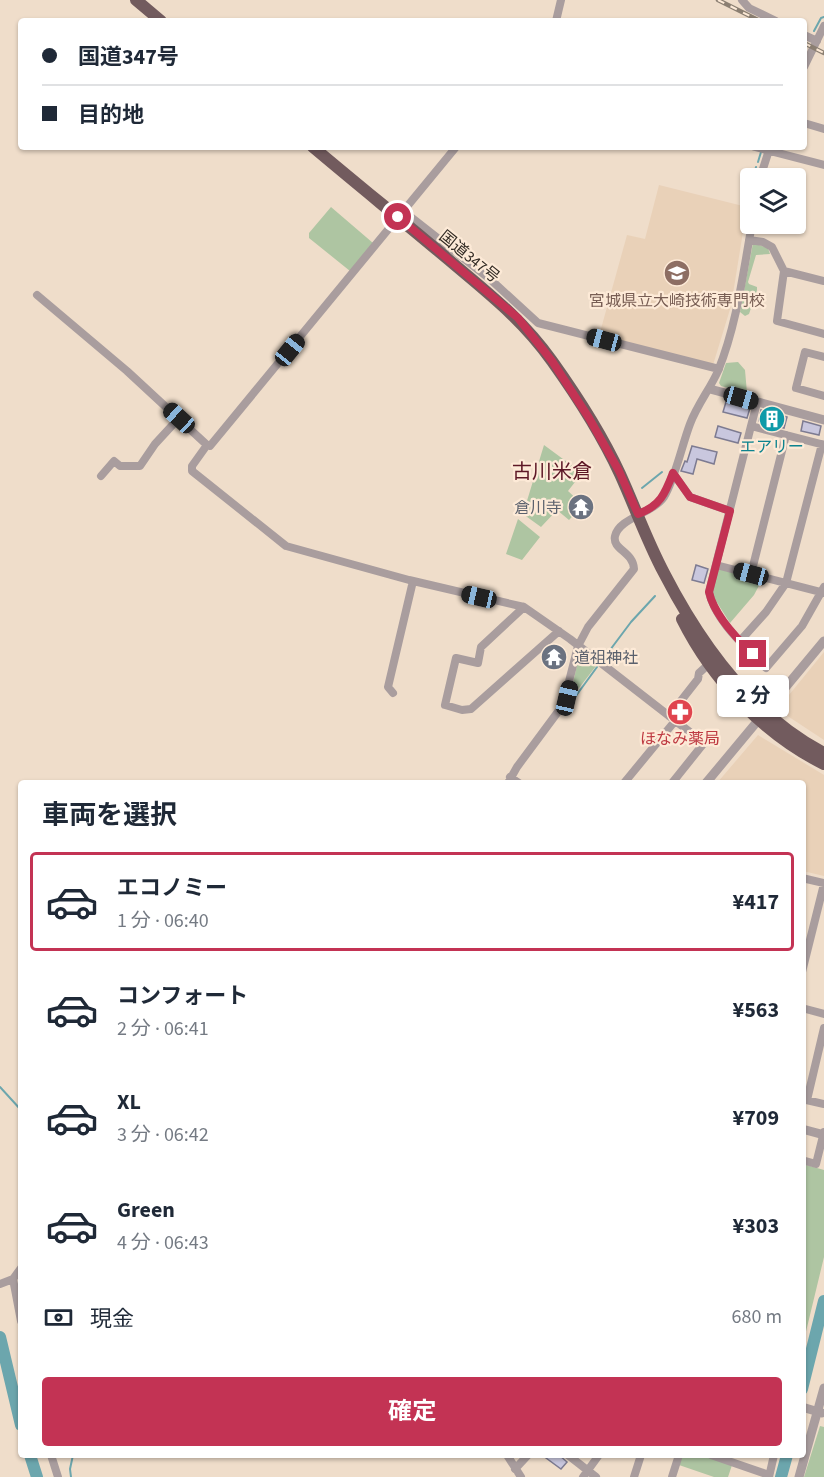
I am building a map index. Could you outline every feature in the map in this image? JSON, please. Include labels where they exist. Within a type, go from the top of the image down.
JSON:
[{"type":"highway","points":[[136,0],[157,18]]},
{"type":"highway","name":"国道347号","points":[[317,150],[400,214],[518,318],[552,361],[589,418],[619,471],[673,601],[690,634],[726,686],[824,764]]},
{"type":"highway","name":"国道347号","points":[[663,573],[707,646],[762,716],[824,753]]},
{"type":"street","points":[[557,18],[561,0]]},
{"type":"street","points":[[742,0],[749,8],[770,18]]},
{"type":"street","points":[[807,61],[824,26]]},
{"type":"street","points":[[807,37],[824,47]]},
{"type":"street","points":[[807,124],[824,129]]},
{"type":"street","points":[[453,150],[267,378],[210,446],[207,445],[192,466],[192,471],[285,546],[413,581],[524,607],[559,631],[704,743],[674,780]]},
{"type":"street","points":[[763,168],[770,150]]},
{"type":"street","points":[[773,150],[824,165]]},
{"type":"street","points":[[400,214],[490,279],[538,323],[719,369]]},
{"type":"street","points":[[509,780],[563,705],[578,646],[588,627],[634,569],[629,554],[620,550],[615,543],[615,535],[638,514],[658,504],[665,495],[691,421],[719,369],[734,320],[750,234]]},
{"type":"street","points":[[749,240],[763,242],[772,247],[784,271],[785,277],[777,321],[824,334]]},
{"type":"street","points":[[784,271],[824,281]]},
{"type":"street","points":[[37,295],[207,445]]},
{"type":"street","points":[[824,357],[805,352],[796,388],[824,396]]},
{"type":"street","points":[[710,389],[824,420]]},
{"type":"street","points":[[716,565],[823,591],[802,626],[766,668],[740,641],[710,599],[709,592],[757,403]]},
{"type":"street","points":[[101,476],[114,461],[120,466],[140,466],[155,444],[179,418]]},
{"type":"street","points":[[740,641],[766,612],[786,583],[823,445],[751,426]]},
{"type":"street","points":[[751,574],[786,435]]},
{"type":"street","points":[[673,473],[690,497],[730,511]]},
{"type":"street","points":[[393,693],[388,687],[413,581]]},
{"type":"street","points":[[524,607],[481,647],[478,663],[456,658],[445,705],[462,710],[471,709],[559,631]]},
{"type":"street","points":[[709,780],[824,641]]},
{"type":"street","points":[[626,780],[672,718],[698,679],[699,673],[710,663]]},
{"type":"street","points":[[806,879],[824,884],[806,956]]},
{"type":"street","points":[[806,1009],[824,1014]]},
{"type":"street","points":[[806,1095],[824,1028]]},
{"type":"street","points":[[806,1099],[824,1104]]},
{"type":"street","points":[[806,1130],[824,1134],[816,1164],[806,1161]]},
{"type":"street","points":[[0,1284],[12,1280],[18,1273]]},
{"type":"street","points":[[12,1280],[18,1307]]},
{"type":"street","points":[[806,1457],[821,1413],[824,1388]]},
{"type":"street","points":[[806,1409],[821,1413]]},
{"type":"street","points":[[52,1458],[58,1477]]},
{"type":"street","points":[[509,1458],[519,1475]]},
{"type":"street","points":[[519,1475],[527,1458]]},
{"type":"street","points":[[571,1458],[585,1474],[596,1477]]},
{"type":"street","points":[[585,1474],[597,1458]]},
{"type":"street","points":[[634,1477],[640,1458]]},
{"type":"street","points":[[672,1477],[678,1458]]},
{"type":"street","points":[[719,1458],[769,1476],[773,1458]]},
{"type":"street","points":[[799,1477],[806,1458]]},
{"type":"shaded area","name":"宮城県立大崎技術専門校","points":[[659,185],[740,205],[740,234],[743,234],[731,306],[713,365],[599,336],[627,235],[645,239]]},
{"type":"shaded area","points":[[824,652],[824,740],[783,713],[780,706]]},
{"type":"shaded area","points":[[758,735],[824,775],[824,876],[806,872],[806,780],[720,780]]},
{"type":"green space","points":[[331,207],[373,243],[350,271],[309,238],[309,233]]},
{"type":"green space","points":[[753,243],[768,248],[770,254],[756,255],[748,282],[757,287],[757,290],[749,314],[745,316],[740,312]]},
{"type":"green space","points":[[738,362],[745,370],[747,393],[721,386],[719,383],[726,363]]},
{"type":"green space","points":[[544,445],[582,473],[568,491],[583,505],[569,520],[557,510],[541,527],[523,514]]},
{"type":"green space","points":[[518,519],[540,537],[522,560],[506,554]]},
{"type":"green space","points":[[720,567],[763,578],[754,595],[730,623],[711,593],[715,571]]},
{"type":"green space","points":[[582,654],[596,666],[569,701],[579,656]]},
{"type":"green space","points":[[806,1165],[824,1170],[824,1257],[806,1332]]},
{"type":"green space","points":[[820,1426],[824,1427],[824,1477],[804,1477]]},
{"type":"green space","points":[[682,1458],[711,1458],[732,1465],[728,1477],[714,1477],[679,1465]]},
{"type":"building","points":[[726,402],[750,408],[747,418],[723,412]]},
{"type":"building","name":"エアリー","points":[[761,410],[787,417],[784,428],[759,421]]},
{"type":"building","points":[[803,421],[821,426],[819,435],[801,431]]},
{"type":"building","points":[[718,426],[741,433],[738,443],[715,437]]},
{"type":"building","points":[[692,446],[717,452],[714,464],[697,459],[693,474],[681,471],[685,461],[687,462]]},
{"type":"building","points":[[696,565],[708,569],[704,583],[692,580]]},
{"type":"building","points":[[546,1458],[562,1458],[567,1462],[561,1469]]},
{"type":"waterway","points":[[814,31],[821,18],[824,17]]},
{"type":"waterway","points":[[758,162],[761,152]]},
{"type":"waterway","points":[[642,488],[662,472]]},
{"type":"waterway","points":[[604,658],[631,622],[655,596]]},
{"type":"waterway","points":[[570,704],[597,667]]},
{"type":"waterway","points":[[0,1087],[18,1107]]},
{"type":"waterway","points":[[806,1373],[824,1301]]},
{"type":"waterway","points":[[0,1337],[18,1412]]},
{"type":"waterway","points":[[806,1356],[810,1358]]},
{"type":"waterway","points":[[31,1458],[37,1477]]},
{"type":"waterway","points":[[71,1477],[72,1458]]},
{"type":"waterway","points":[[781,1477],[786,1458]]},
{"type":"railway","points":[[718,0],[754,18]]},
{"type":"railway","points":[[807,44],[824,53]]},
{"type":"place","name":"宮城県立大崎技術専門校","points":[[677,273]]},
{"type":"place","name":"エアリー","points":[[772,419]]},
{"type":"place","name":"倉川寺","points":[[581,507]]},
{"type":"place","name":"道祖神社","points":[[554,657]]},
{"type":"place","name":"ほなみ薬局","points":[[680,712]]},
{"type":"district","name":"古川米倉","points":[[552,471]]},
{"type":"route","points":[[398,217],[518,318],[552,361],[589,418],[619,471],[638,514],[651,510],[658,504],[665,495],[673,473],[690,497],[730,511],[709,592],[710,599],[740,641],[753,654]]}]
